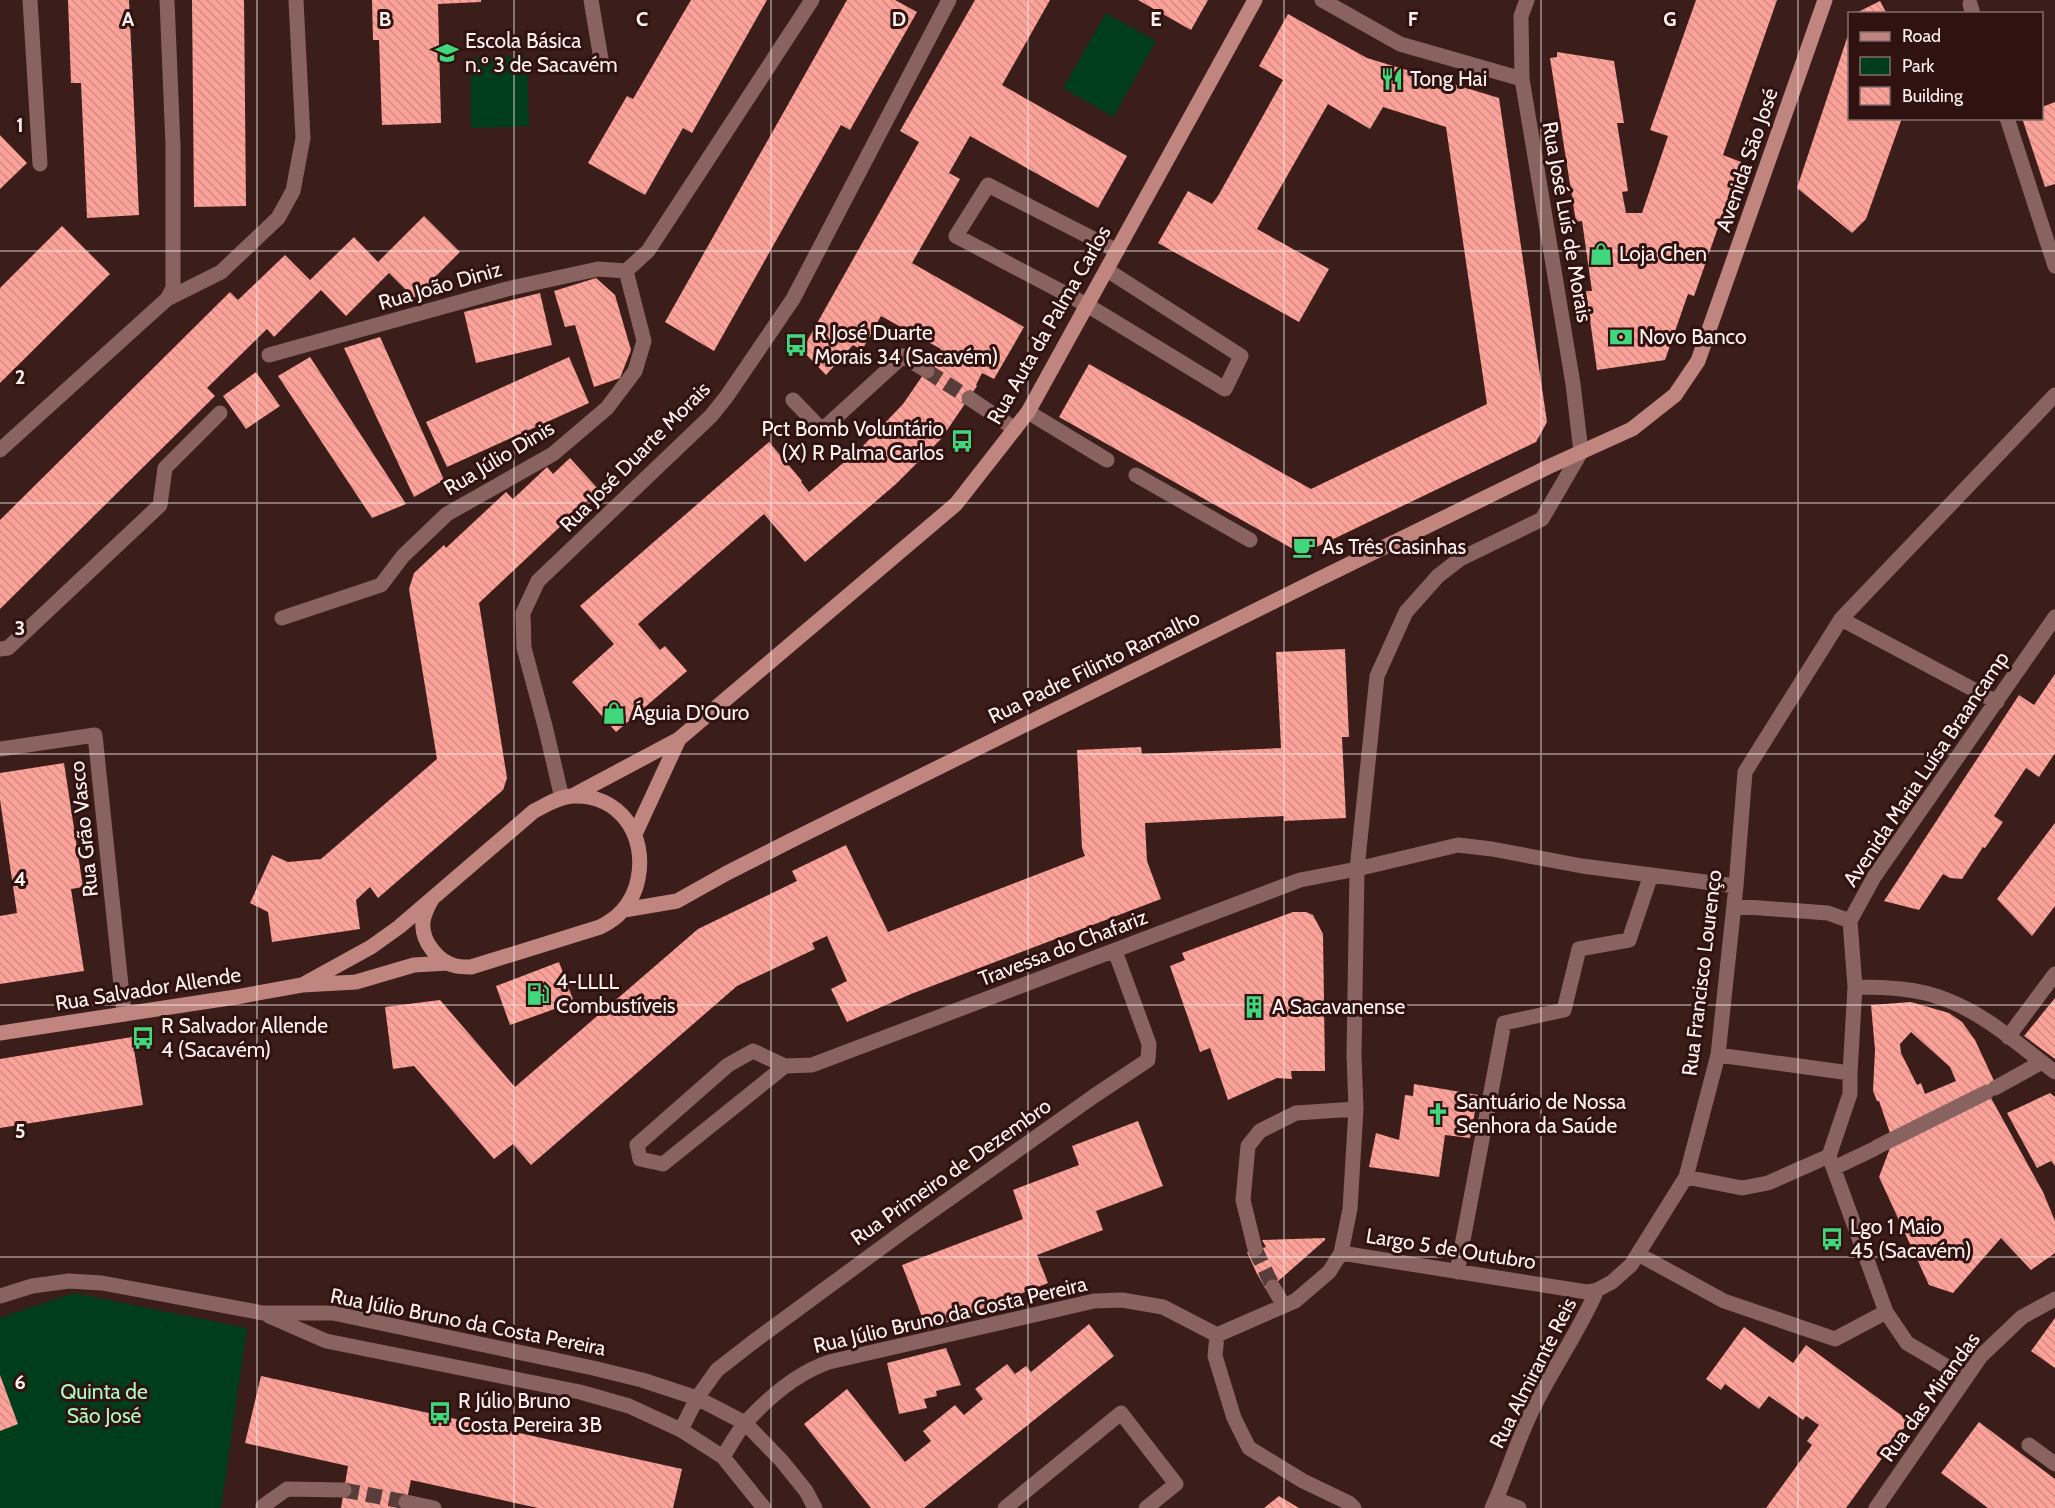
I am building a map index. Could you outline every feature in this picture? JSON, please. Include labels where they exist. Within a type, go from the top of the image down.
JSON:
[{"type":"street","points":[[30,0],[40,164]]},
{"type":"street","points":[[167,0],[173,146],[173,288],[167,299]]},
{"type":"street","points":[[0,450],[167,299],[221,272],[278,218],[293,191],[303,138],[296,0]]},
{"type":"street","points":[[591,0],[602,65]]},
{"type":"street","points":[[626,271],[648,251],[812,0]]},
{"type":"street","name":"Rua José Duarte Morais","points":[[567,797],[524,648],[522,613],[538,581],[711,416],[727,396],[793,299],[949,0]]},
{"type":"street","name":"Rua Auta da Palma Carlos","points":[[302,985],[370,947],[399,927],[534,811],[567,797],[679,740],[956,504],[1028,412],[1256,0]]},
{"type":"street","points":[[1322,0],[1400,44],[1522,79]]},
{"type":"street","name":"Rua José Luís de Morais","points":[[1527,0],[1521,16],[1522,79],[1573,384],[1581,452]]},
{"type":"street","name":"Avenida São José","points":[[1581,452],[1632,429],[1675,395],[1698,361],[1825,0]]},
{"type":"street","points":[[2008,120],[2055,266]]},
{"type":"street","points":[[1107,270],[1241,356],[1225,389],[1087,305],[956,237],[988,185],[1117,251]]},
{"type":"street","name":"Rua João Diniz","points":[[268,355],[507,289],[598,269],[626,271]]},
{"type":"street","name":"Rua Júlio Dinis","points":[[282,618],[381,585],[403,556],[447,514],[553,454],[607,408],[635,371],[644,340],[626,271]]},
{"type":"street","points":[[793,400],[822,430],[903,356],[927,371]]},
{"type":"street","points":[[1996,702],[1841,619],[2055,395]]},
{"type":"street","points":[[969,398],[1015,429]]},
{"type":"street","points":[[1028,412],[1107,460]]},
{"type":"street","points":[[0,649],[8,648],[160,505],[165,468],[220,413]]},
{"type":"street","points":[[1341,1253],[1350,1209],[1356,1109],[1354,1055],[1357,869],[1377,676],[1406,612],[1438,576],[1460,559],[1542,519],[1581,452]]},
{"type":"street","name":"Rua Padre Filinto Ramalho","points":[[624,910],[677,901],[845,813],[1330,573],[1581,452]]},
{"type":"street","points":[[1136,475],[1250,540]]},
{"type":"street","name":"Avenida Maria Luísa Braancamp","points":[[1831,1162],[1850,1094],[1855,987],[1850,921],[1874,877],[2055,617]]},
{"type":"street","name":"Rua Francisco Lourenço","points":[[1597,1290],[1631,1265],[1686,1177],[1718,1055],[1736,886],[1745,772],[1841,619]]},
{"type":"street","name":"Rua Grão Vasco","points":[[0,749],[95,735],[124,1014]]},
{"type":"street","name":"Rua Auta da Palma Carlos","points":[[635,834],[679,740]]},
{"type":"street","points":[[432,899],[423,921],[424,934],[438,956],[457,966],[471,967],[600,927],[612,921],[624,910],[636,888],[641,864],[635,834],[630,823],[615,809],[591,798],[567,797]]},
{"type":"street","name":"Travessa do Chafariz","points":[[785,1066],[663,1164],[640,1159],[637,1145],[728,1065],[753,1051],[785,1066],[812,1065],[1300,880],[1458,845],[1582,866],[1736,886]]},
{"type":"street","points":[[1457,1272],[1504,1023],[1564,1011],[1578,949],[1629,940],[1651,875]]},
{"type":"street","points":[[1734,906],[1828,913],[1850,921]]},
{"type":"street","name":"Rua Primeiro de Dezembro","points":[[697,1398],[717,1370],[757,1339],[904,1231],[1148,1060],[1149,1044],[1115,951]]},
{"type":"street","points":[[302,985],[356,982],[414,965],[448,963]]},
{"type":"street","points":[[2008,1037],[2055,974]]},
{"type":"street","name":"Rua Salvador Allende","points":[[0,1033],[302,985]]},
{"type":"street","points":[[1855,987],[1893,987],[1946,999],[1982,1017],[2055,1072]]},
{"type":"street","points":[[1718,1055],[1850,1073]]},
{"type":"street","points":[[1686,1177],[1742,1188],[1768,1183],[1875,1148],[2042,1062]]},
{"type":"street","points":[[1255,1250],[1243,1200],[1248,1146],[1260,1131],[1296,1113],[1356,1109]]},
{"type":"street","points":[[1831,1162],[1886,1312],[1907,1343],[1966,1378]]},
{"type":"street","name":"Largo 5 de Outubro","points":[[1217,1335],[1283,1304],[1295,1301],[1329,1272],[1341,1253],[1587,1292],[1597,1290]]},
{"type":"street","points":[[1638,1254],[1725,1301],[1835,1339],[1886,1312]]},
{"type":"street","name":"Rua Júlio Bruno da Costa Pereira","points":[[0,1296],[32,1286],[69,1281],[102,1283],[263,1313],[333,1313],[642,1380],[697,1398],[745,1423],[806,1491],[815,1508]]},
{"type":"street","points":[[1273,1287],[1283,1304]]},
{"type":"street","name":"Rua Almirante Reis","points":[[1494,1504],[1529,1418],[1554,1367],[1584,1319],[1597,1290]]},
{"type":"street","name":"Rua das Mirandas","points":[[1876,1508],[1981,1356],[2022,1317],[2055,1299]]},
{"type":"street","name":"Rua Júlio Bruno da Costa Pereira","points":[[723,1457],[745,1423],[794,1379],[810,1369],[829,1362],[1094,1301],[1122,1300],[1163,1307],[1217,1335]]},
{"type":"street","name":"Rua Júlio Bruno da Costa Pereira","points":[[263,1313],[326,1341],[580,1392],[628,1406],[681,1430],[723,1457],[764,1508]]},
{"type":"street","points":[[1217,1335],[1215,1356],[1234,1418],[1249,1448],[1303,1481],[1349,1503],[1354,1508]]},
{"type":"street","points":[[681,1430],[697,1398]]},
{"type":"street","points":[[1005,1508],[1121,1413],[1176,1484],[1146,1508]]},
{"type":"street","points":[[2029,1445],[2055,1464]]},
{"type":"street","points":[[263,1508],[287,1489],[344,1490]]},
{"type":"street","points":[[406,1502],[434,1508]]},
{"type":"street","points":[[1494,1504],[1519,1508]]},
{"type":"green space","points":[[1106,13],[1156,41],[1113,117],[1063,88]]},
{"type":"green space","points":[[527,56],[529,126],[471,128],[470,58]]},
{"type":"green space","name":"Quinta de São José","points":[[74,1293],[247,1328],[221,1508],[0,1508],[0,1318]]},
{"type":"building","points":[[68,0],[129,0],[139,215],[87,218],[81,83],[71,83]]},
{"type":"building","points":[[192,0],[244,0],[246,206],[194,207]]},
{"type":"building","points":[[372,0],[481,0],[481,2],[438,4],[441,123],[382,125],[379,40],[373,40]]},
{"type":"building","points":[[691,0],[767,0],[692,133],[683,128],[645,195],[588,163],[627,96],[633,99]]},
{"type":"building","points":[[847,0],[895,0],[917,12],[850,130],[841,125],[714,351],[665,322]]},
{"type":"building","points":[[975,0],[1050,0],[1002,85],[1127,156],[1098,208],[970,136],[949,173],[960,179],[912,263],[1024,327],[994,379],[982,373],[977,386],[941,439],[896,484],[805,562],[764,514],[638,624],[660,650],[665,646],[687,671],[616,732],[572,682],[614,644],[580,606],[769,442],[809,492],[863,446],[903,404],[941,349],[881,316],[862,350],[853,345],[826,375],[802,350],[919,142],[900,131]]},
{"type":"building","points":[[1138,0],[1208,0],[1191,30]]},
{"type":"building","points":[[1696,0],[1777,0],[1723,155],[1741,162],[1694,296],[1688,294],[1665,360],[1597,370],[1586,291],[1592,291],[1582,221],[1576,222],[1550,58],[1557,57],[1557,52],[1614,61],[1624,123],[1617,123],[1628,191],[1622,192],[1626,213],[1642,213],[1668,136],[1650,130]]},
{"type":"building","points":[[1880,1],[1886,12],[1858,12]]},
{"type":"building","points":[[1288,14],[1367,58],[1499,98],[1547,422],[1536,442],[1302,554],[1059,417],[1089,364],[1311,489],[1487,404],[1446,127],[1383,107],[1370,129],[1328,104],[1257,229],[1329,269],[1299,322],[1158,243],[1188,191],[1212,204],[1218,196],[1283,80],[1259,66]]},
{"type":"building","points":[[1848,35],[1848,120],[1901,120],[1866,219],[1852,233],[1797,188]]},
{"type":"building","points":[[2055,102],[2055,184],[2045,187],[2023,120],[2043,120],[2043,107]]},
{"type":"building","points":[[0,135],[27,163],[0,189]]},
{"type":"building","points":[[424,216],[460,252],[414,298],[389,273],[346,316],[321,290],[274,337],[267,329],[207,388],[215,396],[0,609],[0,520],[230,292],[238,300],[285,255],[310,280],[354,237],[378,262]]},
{"type":"building","points":[[62,226],[110,274],[0,383],[0,288]]},
{"type":"building","points":[[596,278],[615,295],[631,350],[620,378],[594,387],[575,325],[565,327],[554,291]]},
{"type":"building","points":[[540,293],[552,345],[476,363],[464,312]]},
{"type":"building","points":[[380,337],[444,480],[414,497],[344,348]]},
{"type":"building","points":[[310,357],[406,504],[372,518],[278,376]]},
{"type":"building","points":[[569,357],[589,403],[447,467],[426,422]]},
{"type":"building","points":[[256,372],[280,406],[246,429],[223,396]]},
{"type":"building","points":[[570,458],[599,490],[479,603],[507,778],[503,790],[378,898],[370,887],[356,900],[360,929],[272,942],[268,912],[250,903],[272,855],[288,862],[321,859],[437,759],[409,589],[414,573],[444,545],[446,548],[506,492],[513,499],[547,467],[553,474]]},
{"type":"building","points":[[1345,649],[1349,737],[1342,737],[1346,818],[1284,821],[1284,816],[1145,823],[1147,861],[1161,899],[911,994],[847,1022],[831,989],[847,981],[827,936],[812,943],[815,949],[737,986],[531,1165],[513,1144],[494,1159],[414,1066],[393,1069],[385,1007],[440,1000],[515,1087],[698,929],[797,881],[792,871],[846,845],[888,932],[1085,856],[1082,848],[1077,750],[1141,747],[1142,754],[1281,748],[1276,652]]},
{"type":"building","points":[[2055,674],[2055,753],[2039,777],[2026,768],[1994,816],[2003,822],[1962,879],[1950,878],[1943,874],[1919,910],[1884,901],[2019,695],[2034,705]]},
{"type":"building","points":[[64,763],[83,887],[71,889],[84,971],[0,984],[0,916],[17,913],[0,800],[0,773]]},
{"type":"building","points":[[2055,823],[2055,906],[2032,936],[1997,899]]},
{"type":"building","name":"A Sacavanense","points":[[1293,912],[1306,912],[1313,915],[1323,934],[1325,1071],[1291,1071],[1292,1079],[1277,1078],[1228,1100],[1210,1048],[1200,1052],[1170,966],[1185,960],[1182,953]]},
{"type":"building","points":[[559,962],[574,1002],[510,1025],[496,986]]},
{"type":"building","points":[[2055,998],[2055,1059],[2024,1036]]},
{"type":"building","points":[[1911,1002],[1949,1013],[1962,1022],[1975,1040],[1995,1083],[1890,1133],[1879,1101],[1873,1091],[1875,1050],[1871,1005]],"holes":[[[1911,1032],[1950,1067],[1956,1081],[1925,1094],[1921,1083],[1917,1085],[1901,1053],[1900,1044]]]},
{"type":"building","points":[[132,1037],[143,1105],[0,1128],[0,1059]]},
{"type":"building","name":"Santuário de Nossa Senhora da Saúde","points":[[1414,1084],[1478,1095],[1470,1138],[1445,1135],[1439,1177],[1369,1167],[1376,1133],[1399,1140],[1405,1095],[1413,1096]]},
{"type":"building","points":[[2050,1093],[2055,1097],[2055,1166],[2051,1161],[2037,1168],[2007,1113]]},
{"type":"building","points":[[1991,1098],[2043,1192],[2055,1221],[2055,1253],[2031,1270],[2001,1238],[1953,1293],[1929,1285],[1879,1177],[1890,1148]]},
{"type":"building","points":[[1138,1121],[1163,1186],[1096,1211],[1103,1230],[1037,1255],[1048,1283],[927,1330],[902,1265],[1023,1219],[1013,1190],[1079,1165],[1072,1146]]},
{"type":"building","points":[[1325,1238],[1267,1291],[1247,1252],[1266,1247],[1262,1240]]},
{"type":"building","points":[[2055,1318],[2055,1368],[2031,1351]]},
{"type":"building","points":[[1089,1324],[1114,1356],[924,1508],[871,1508],[804,1424],[847,1389],[905,1462],[931,1441],[923,1431],[955,1405],[964,1415],[983,1399],[975,1389],[1007,1364],[1015,1374],[1026,1366],[1031,1372]]},
{"type":"building","points":[[1744,1327],[1793,1363],[1806,1345],[1909,1421],[1846,1508],[1766,1508],[1812,1445],[1807,1441],[1819,1425],[1806,1416],[1803,1420],[1769,1396],[1759,1409],[1725,1384],[1721,1390],[1706,1379]]},
{"type":"building","points":[[946,1348],[961,1385],[936,1391],[937,1396],[924,1399],[927,1408],[899,1414],[887,1363]]},
{"type":"building","points":[[0,1375],[18,1424],[0,1431]]},
{"type":"building","points":[[261,1376],[682,1469],[673,1508],[538,1508],[411,1480],[405,1508],[341,1508],[348,1466],[245,1443]]},
{"type":"building","points":[[1979,1422],[2055,1479],[2055,1508],[1988,1508],[1941,1473]]},
{"type":"building","points":[[1279,1496],[1299,1508],[1264,1508]]},
{"type":"tunnel","points":[[927,371],[969,398]]},
{"type":"tunnel","points":[[1255,1249],[1273,1287]]},
{"type":"tunnel","points":[[344,1490],[406,1502]]},
{"type":"place","name":"Escola Básica n.º 3 de Sacavém","points":[[447,53]]},
{"type":"place","name":"Tong Hai","points":[[1392,79]]},
{"type":"place","name":"Loja Chen","points":[[1601,254]]},
{"type":"place","name":"Novo Banco","points":[[1621,337]]},
{"type":"place","name":"R José Duarte Morais 34 (Sacavém)","points":[[796,345]]},
{"type":"place","name":"Pct Bomb Voluntário (X) R Palma Carlos","points":[[962,441]]},
{"type":"place","name":"As Três Casinhas","points":[[1304,547]]},
{"type":"place","name":"Águia D'Ouro","points":[[614,713]]},
{"type":"place","name":"4-LLLL Combustíveis","points":[[538,994]]},
{"type":"place","name":"A Sacavanense","points":[[1254,1007]]},
{"type":"place","name":"R Salvador Allende 4 (Sacavém)","points":[[143,1038]]},
{"type":"place","name":"Santuário de Nossa Senhora da Saúde","points":[[1438,1114]]},
{"type":"place","name":"Lgo 1 Maio 45 (Sacavém)","points":[[1832,1239]]},
{"type":"place","name":"R Júlio Bruno Costa Pereira 3B","points":[[440,1413]]}]
